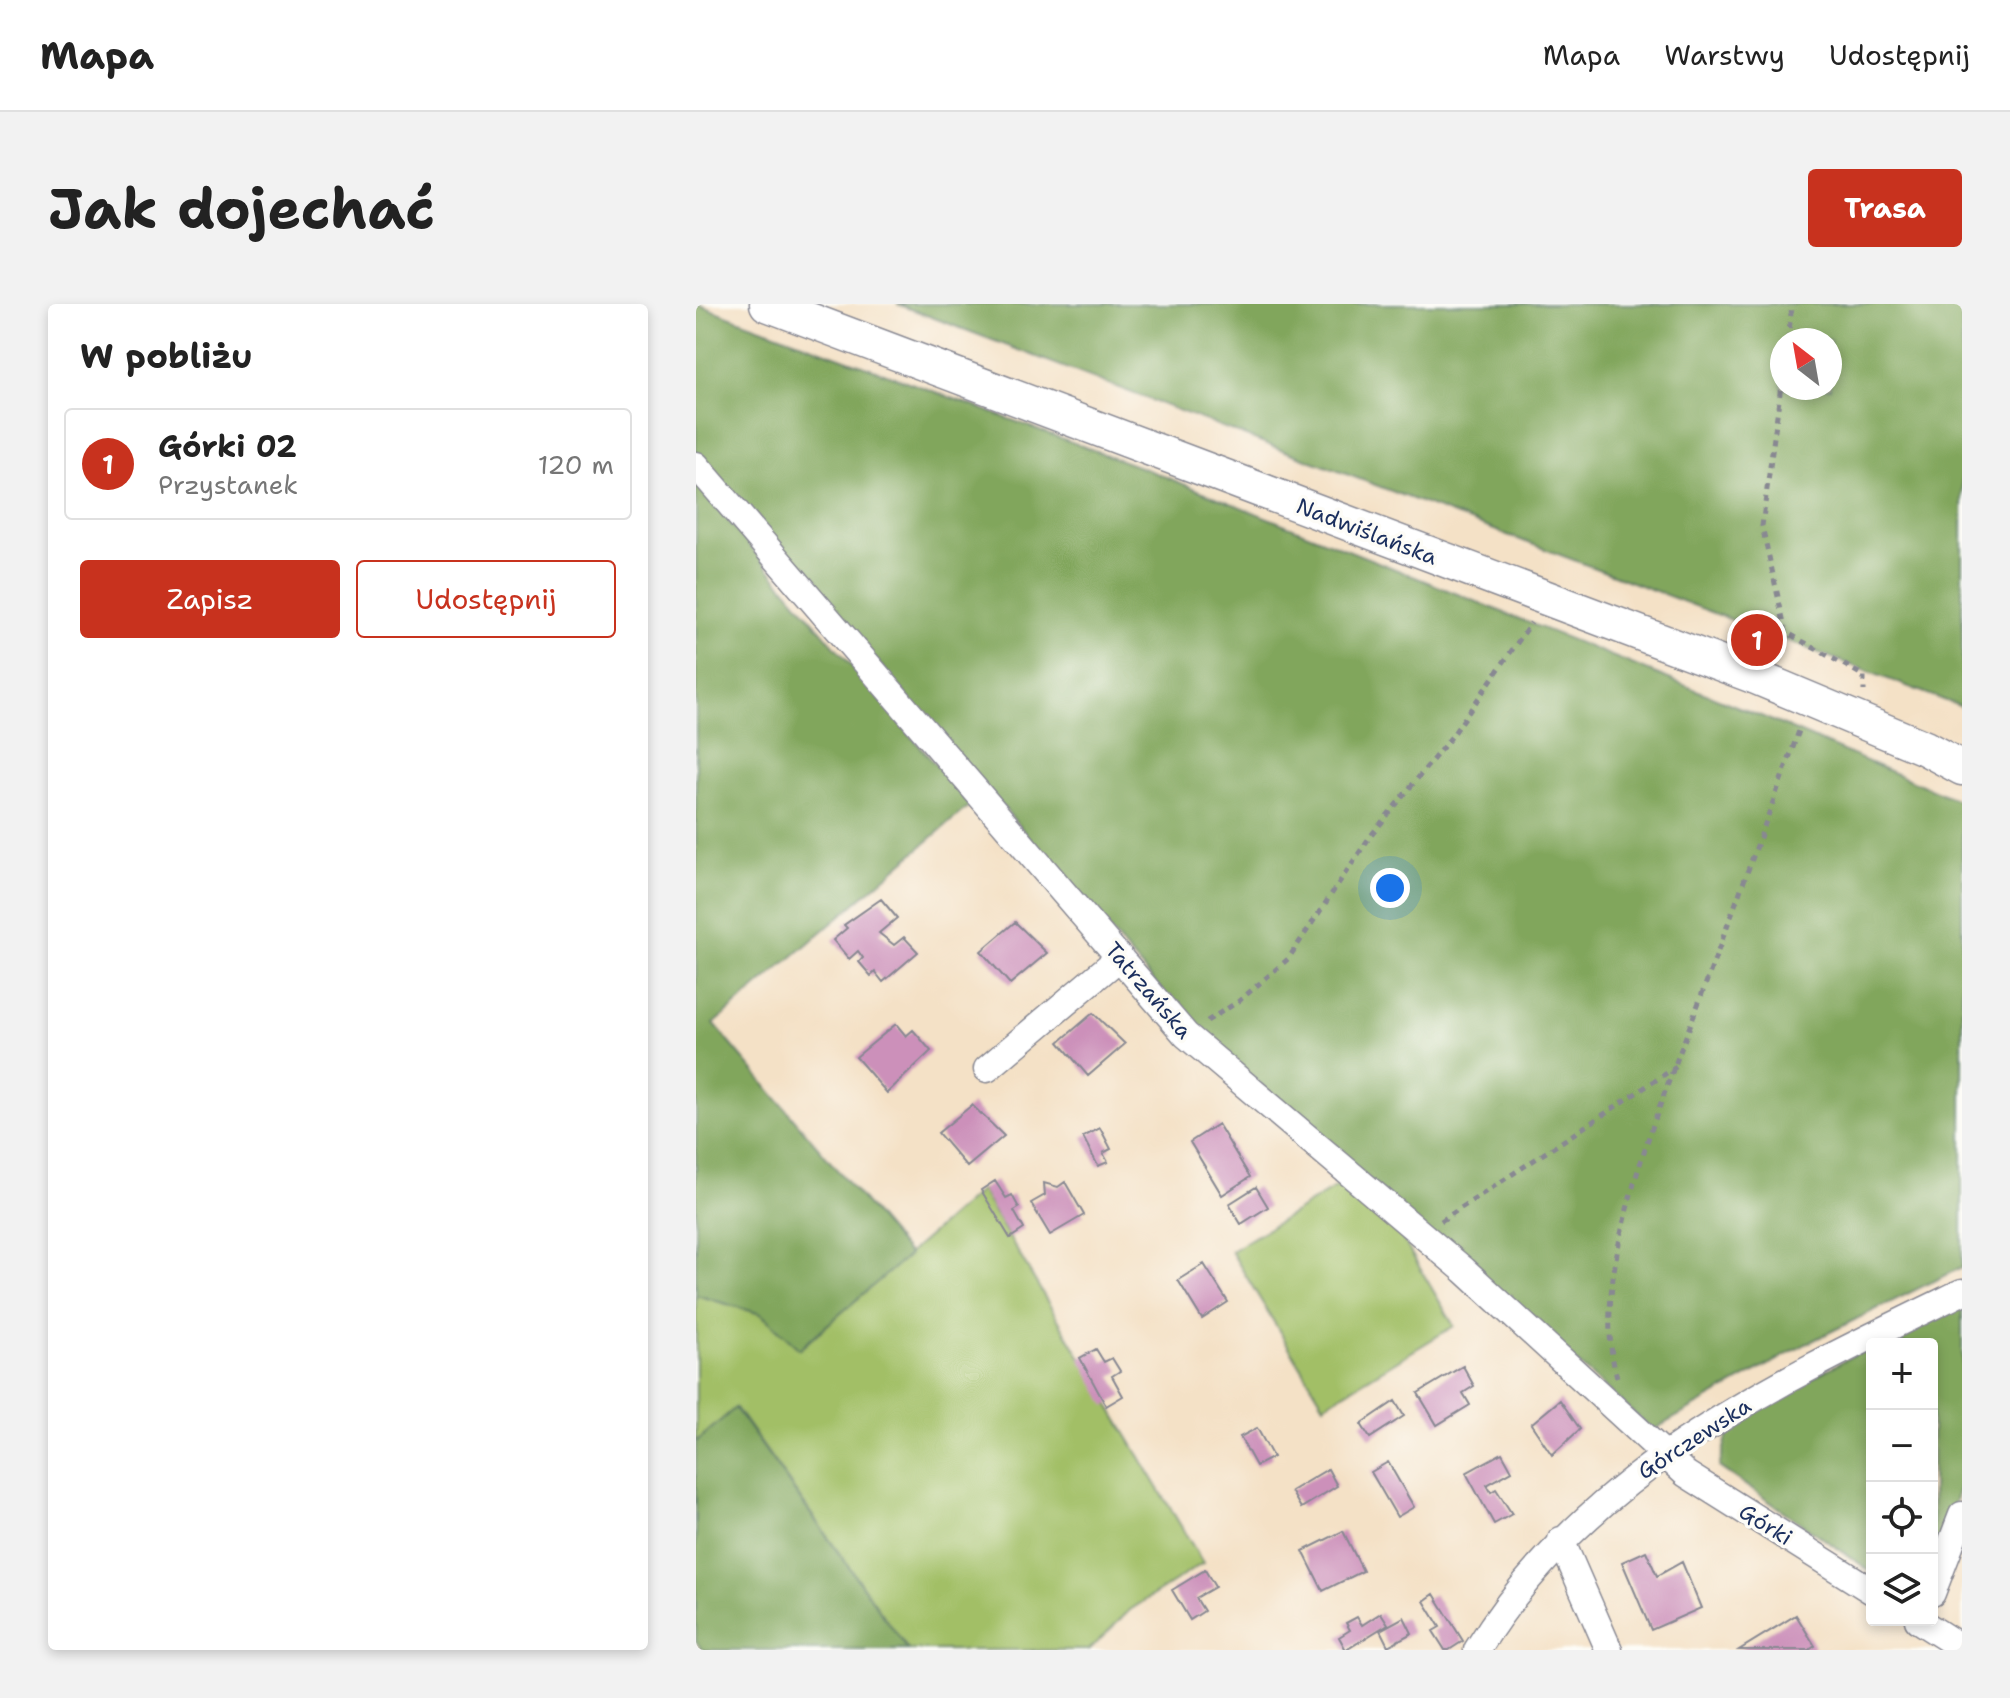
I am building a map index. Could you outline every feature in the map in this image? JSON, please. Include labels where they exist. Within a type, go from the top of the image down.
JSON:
[{"type":"main road","name":"Nadwiślańska","points":[[767,304],[1548,599],[1862,721],[1962,768]]},
{"type":"street","name":"Tatrzańska","points":[[696,465],[1186,1035],[1420,1235],[1664,1453]]},
{"type":"street","points":[[987,1069],[1120,957]]},
{"type":"street","name":"Górczewska","points":[[1477,1650],[1508,1602],[1561,1540],[1664,1453],[1731,1411],[1814,1366],[1962,1292]]},
{"type":"street","name":"Górki","points":[[1664,1453],[1686,1474],[1866,1587]]},
{"type":"street","points":[[1938,1577],[1962,1515]]},
{"type":"street","points":[[1561,1540],[1609,1650]]},
{"type":"street","points":[[1928,1626],[1962,1648]]},
{"type":"path","points":[[1789,328],[1792,304]]},
{"type":"path","points":[[1779,400],[1762,526],[1786,632],[1864,676],[1862,721]]},
{"type":"path","points":[[1186,1035],[1239,1001],[1288,959],[1369,838],[1452,736],[1548,599]]},
{"type":"path","points":[[1632,1423],[1615,1369],[1612,1313],[1616,1250],[1647,1143],[1800,728]]},
{"type":"path","points":[[1420,1235],[1676,1067]]},
{"type":"green space","points":[[696,304],[1156,473],[1761,716],[1962,802],[1962,1267],[1806,1344],[1653,1430],[1187,1020],[696,452]]},
{"type":"green space","points":[[897,304],[1962,304],[1962,707]]},
{"type":"green space","points":[[696,483],[970,805],[714,1024],[909,1255],[799,1349],[761,1314],[696,1295]]},
{"type":"green space","points":[[1343,1183],[1398,1231],[1454,1326],[1324,1405],[1231,1251]]},
{"type":"green space","points":[[981,1190],[1203,1563],[1130,1610],[1089,1650],[908,1650],[736,1408],[696,1442],[696,1295],[761,1314],[800,1349]]},
{"type":"green space","points":[[1962,1301],[1962,1481],[1938,1547],[1938,1338],[1887,1338]]},
{"type":"green space","points":[[1866,1348],[1866,1568],[1719,1467],[1731,1422]]},
{"type":"green space","points":[[735,1408],[908,1650],[702,1650],[696,1641],[696,1442]]},
{"type":"building","points":[[881,899],[897,918],[879,933],[894,945],[904,937],[918,952],[883,982],[875,972],[871,976],[859,962],[863,958],[858,951],[849,959],[833,940],[847,928],[844,925]]},
{"type":"building","points":[[1015,922],[1047,953],[1010,984],[981,951]]},
{"type":"building","points":[[1093,1013],[1125,1044],[1088,1076],[1059,1042]]},
{"type":"building","points":[[896,1024],[906,1036],[913,1030],[931,1051],[887,1093],[856,1057]]},
{"type":"building","points":[[972,1105],[1004,1136],[967,1167],[938,1133]]},
{"type":"building","points":[[1218,1124],[1250,1177],[1222,1195],[1190,1142]]},
{"type":"building","points":[[1100,1128],[1111,1149],[1103,1153],[1108,1162],[1098,1166],[1083,1137]]},
{"type":"building","points":[[995,1181],[1006,1198],[1012,1195],[1019,1208],[1014,1211],[1024,1229],[1010,1238],[981,1190]]},
{"type":"building","points":[[1065,1182],[1084,1215],[1050,1235],[1031,1203],[1045,1195],[1044,1183],[1058,1187]]},
{"type":"building","points":[[1256,1187],[1268,1207],[1241,1224],[1229,1204]]},
{"type":"building","points":[[1204,1264],[1228,1302],[1202,1319],[1178,1280]]},
{"type":"building","points":[[1096,1349],[1104,1362],[1112,1358],[1120,1371],[1112,1376],[1123,1396],[1106,1406],[1080,1358]]},
{"type":"building","points":[[1463,1366],[1474,1386],[1463,1393],[1470,1405],[1437,1425],[1418,1393]]},
{"type":"building","points":[[1560,1400],[1580,1429],[1552,1455],[1531,1424]]},
{"type":"building","points":[[1395,1401],[1404,1416],[1370,1438],[1361,1424]]},
{"type":"building","points":[[1257,1428],[1273,1457],[1256,1466],[1240,1437]]},
{"type":"building","points":[[1502,1453],[1512,1471],[1487,1485],[1491,1492],[1496,1489],[1512,1514],[1494,1524],[1466,1473]]},
{"type":"building","points":[[1388,1462],[1414,1507],[1397,1517],[1371,1472]]},
{"type":"building","points":[[1328,1469],[1337,1486],[1301,1508],[1291,1491]]},
{"type":"building","points":[[1343,1531],[1363,1571],[1323,1591],[1303,1551]]},
{"type":"building","points":[[1646,1551],[1657,1576],[1682,1562],[1701,1608],[1651,1630],[1622,1562]]},
{"type":"building","points":[[1205,1570],[1215,1587],[1196,1598],[1204,1611],[1190,1620],[1172,1590]]},
{"type":"building","points":[[1434,1594],[1463,1641],[1449,1650],[1445,1650],[1433,1631],[1440,1627],[1424,1601]]},
{"type":"building","points":[[1381,1613],[1388,1624],[1346,1650],[1339,1637],[1350,1630],[1346,1623],[1357,1617],[1362,1625]]},
{"type":"building","points":[[1796,1615],[1815,1646],[1809,1650],[1739,1650]]},
{"type":"building","points":[[1404,1617],[1412,1633],[1388,1646],[1380,1630]]},
{"type":"place","name":"Górki 02","points":[[1757,640]]}]
